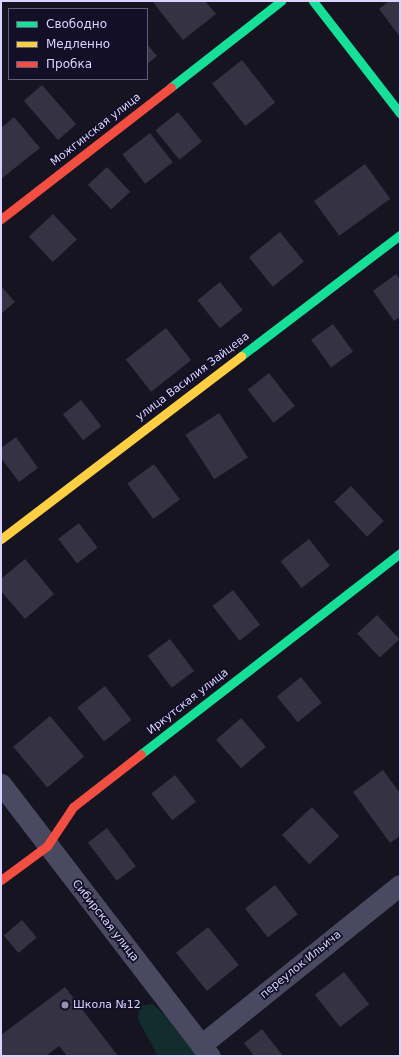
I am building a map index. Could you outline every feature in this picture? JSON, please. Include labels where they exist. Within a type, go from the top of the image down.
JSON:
[{"type":"street","name":"Можгинская улица","points":[[1,219],[281,1]]},
{"type":"street","points":[[313,1],[400,113]]},
{"type":"street","name":"улица Василия Зайцева","points":[[1,539],[400,235]]},
{"type":"street","name":"Иркутская улица","points":[[1,880],[47,846],[73,807],[400,553]]},
{"type":"street","name":"Сибирская улица","points":[[1,784],[47,846],[206,1050]]},
{"type":"street","name":"переулок Ильича","points":[[206,1050],[400,885]]},
{"type":"green space","points":[[153,1004],[199,1049],[204,1056],[158,1056],[138,1020],[139,1006]]},
{"type":"building","points":[[152,1],[205,1],[216,14],[183,40]]},
{"type":"building","points":[[389,1],[400,1],[400,37],[379,9]]},
{"type":"building","points":[[148,45],[157,56],[148,63]]},
{"type":"building","points":[[242,60],[275,103],[245,126],[212,83]]},
{"type":"building","points":[[42,85],[76,124],[58,140],[24,101]]},
{"type":"building","points":[[178,112],[202,142],[179,160],[155,130]]},
{"type":"building","points":[[14,117],[40,148],[1,179],[1,128]]},
{"type":"building","points":[[150,133],[173,162],[145,184],[122,155]]},
{"type":"building","points":[[365,164],[390,199],[339,236],[314,201]]},
{"type":"building","points":[[107,167],[130,192],[111,210],[88,185]]},
{"type":"building","points":[[53,214],[77,240],[53,262],[29,237]]},
{"type":"building","points":[[280,232],[304,262],[273,287],[249,257]]},
{"type":"building","points":[[396,274],[400,279],[400,317],[394,321],[373,291]]},
{"type":"building","points":[[220,282],[243,310],[220,328],[197,300]]},
{"type":"building","points":[[1,286],[15,302],[1,314]]},
{"type":"building","points":[[333,324],[353,352],[331,367],[311,340]]},
{"type":"building","points":[[166,328],[191,360],[151,392],[126,359]]},
{"type":"building","points":[[269,373],[295,406],[274,423],[248,390]]},
{"type":"building","points":[[81,400],[101,426],[83,440],[63,414]]},
{"type":"building","points":[[219,413],[248,457],[214,479],[185,435]]},
{"type":"building","points":[[16,437],[38,468],[19,482],[1,458],[1,448]]},
{"type":"building","points":[[154,464],[180,500],[153,519],[127,483]]},
{"type":"building","points":[[351,486],[384,521],[367,537],[334,502]]},
{"type":"building","points":[[79,523],[98,548],[77,563],[58,539]]},
{"type":"building","points":[[309,539],[330,566],[302,588],[281,561]]},
{"type":"building","points":[[25,559],[54,594],[25,619],[1,591],[1,579]]},
{"type":"building","points":[[233,590],[260,625],[240,641],[213,606]]},
{"type":"building","points":[[377,615],[400,639],[380,658],[357,633]]},
{"type":"building","points":[[170,639],[194,671],[172,688],[148,656]]},
{"type":"building","points":[[301,677],[322,703],[298,722],[277,697]]},
{"type":"building","points":[[105,686],[131,720],[104,741],[77,708]]},
{"type":"building","points":[[50,716],[84,757],[47,787],[13,747]]},
{"type":"building","points":[[241,718],[266,747],[241,768],[216,740]]},
{"type":"building","points":[[383,770],[400,793],[400,836],[390,843],[353,792]]},
{"type":"building","points":[[175,775],[196,802],[172,820],[151,793]]},
{"type":"building","points":[[312,807],[339,836],[309,864],[282,835]]},
{"type":"building","points":[[107,828],[136,866],[117,881],[88,842]]},
{"type":"building","points":[[275,885],[298,914],[268,938],[245,908]]},
{"type":"building","points":[[22,920],[37,938],[18,953],[4,935]]},
{"type":"building","points":[[208,927],[239,965],[207,991],[176,953]]},
{"type":"building","points":[[344,972],[369,1004],[340,1027],[315,995]]},
{"type":"building","points":[[65,987],[118,1056],[67,1056],[59,1046],[46,1056],[1,1056],[1,1035]]},
{"type":"building","points":[[262,1029],[283,1056],[254,1056],[244,1043]]},
{"type":"traffic: fast","points":[[171,87],[281,1]]},
{"type":"traffic: fast","points":[[313,1],[400,113]]},
{"type":"traffic: fast","points":[[241,356],[400,235]]},
{"type":"traffic: fast","points":[[141,754],[400,553]]},
{"type":"traffic: slow","points":[[1,539],[241,356]]},
{"type":"traffic: jam","points":[[1,219],[171,87]]},
{"type":"traffic: jam","points":[[1,880],[47,846],[73,807],[141,754]]},
{"type":"place","name":"Школа №12","points":[[65,1005]]}]
